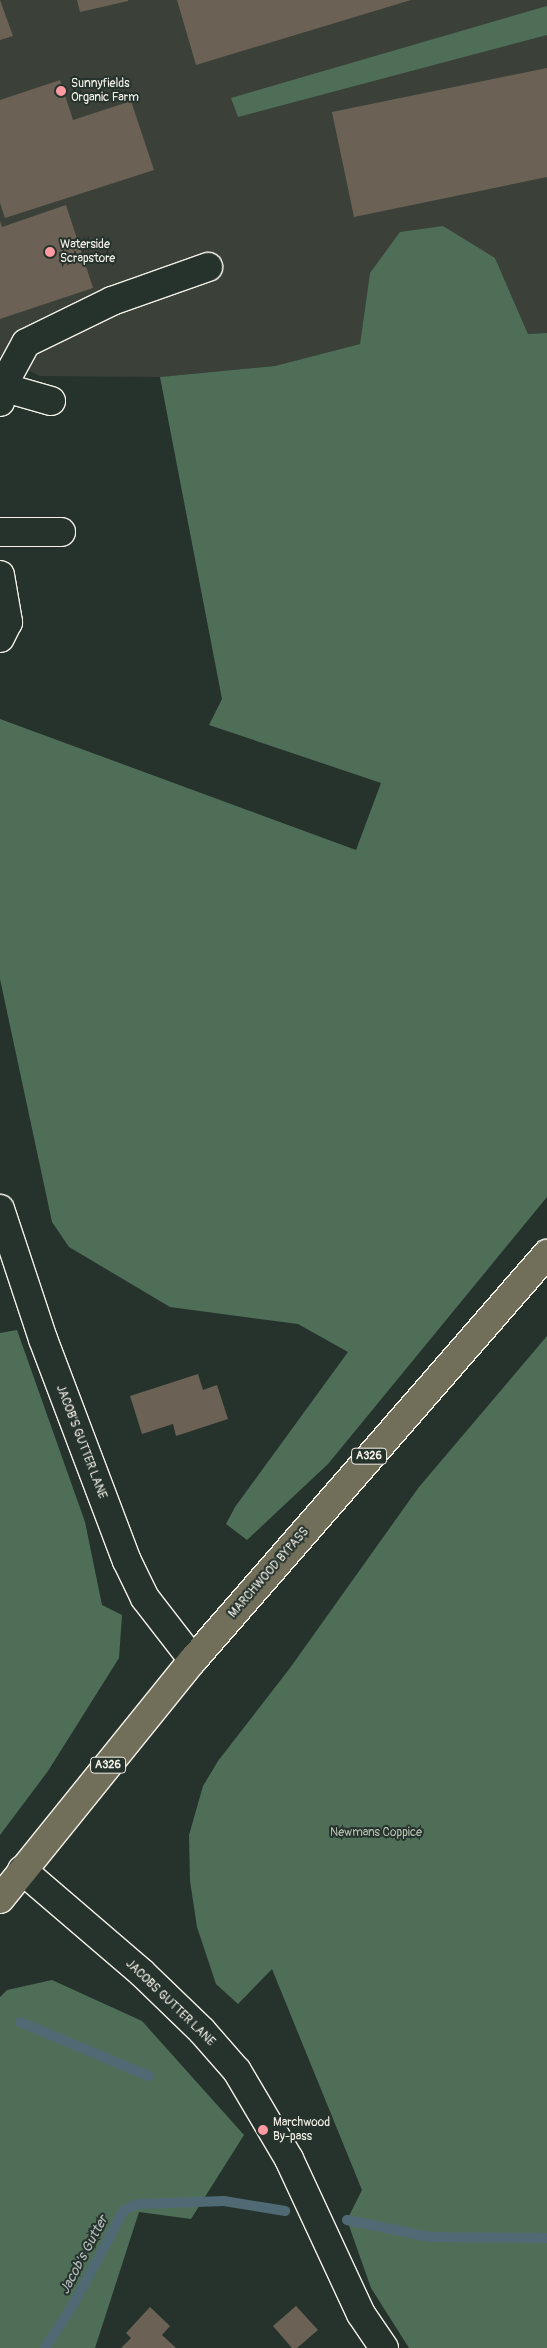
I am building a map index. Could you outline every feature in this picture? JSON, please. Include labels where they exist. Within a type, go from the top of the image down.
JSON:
[{"type":"main road","name":"MARCHWOOD BYPASS","points":[[0,1899],[193,1660],[547,1254]]},
{"type":"street","points":[[51,401],[1,394],[26,343],[112,302],[208,268]]},
{"type":"street","points":[[0,532],[61,532]]},
{"type":"street","points":[[0,575],[8,622],[0,638]]},
{"type":"street","name":"JACOB'S GUTTER LANE","points":[[0,1209],[42,1339],[128,1561],[145,1598],[193,1660]]},
{"type":"street","name":"JACOBS GUTTER LANE","points":[[22,1870],[142,1973],[202,2030],[237,2071],[289,2159],[358,2306],[384,2348]]},
{"type":"shaded area","points":[[0,0],[547,0],[547,333],[528,334],[495,258],[370,273],[360,344],[275,366],[160,377],[40,376],[0,356]]},
{"type":"green space","points":[[547,6],[547,35],[238,117],[231,98]]},
{"type":"green space","points":[[443,226],[495,258],[528,334],[547,333],[547,1197],[328,1464],[247,1540],[226,1524],[235,1507],[348,1352],[298,1324],[170,1307],[69,1247],[52,1222],[0,979],[0,719],[356,850],[381,783],[209,725],[222,699],[160,377],[275,366],[360,344],[370,273],[400,232]]},
{"type":"green space","points":[[17,1330],[85,1522],[102,1605],[122,1615],[119,1658],[48,1771],[0,1835],[0,1333]]},
{"type":"green space","name":"Newmans Coppice","points":[[547,1336],[547,2348],[409,2348],[371,2288],[347,2220],[362,2190],[272,1969],[238,2004],[216,1984],[197,1927],[190,1881],[189,1835],[203,1786],[218,1761],[290,1668],[419,1487]]},
{"type":"green space","points":[[52,1980],[142,2021],[244,2135],[191,2219],[139,2212],[95,2348],[0,2348],[0,1997],[7,1990]]},
{"type":"building","points":[[0,0],[13,36],[0,40]]},
{"type":"building","points":[[77,0],[128,0],[128,1],[80,12]]},
{"type":"building","points":[[177,0],[411,0],[196,65]]},
{"type":"building","points":[[547,68],[547,177],[354,217],[332,112]]},
{"type":"building","points":[[60,80],[73,120],[131,101],[154,170],[5,218],[0,203],[0,100]]},
{"type":"building","points":[[66,205],[93,288],[0,319],[0,221],[2,227]]},
{"type":"building","points":[[198,1374],[203,1390],[217,1385],[228,1419],[176,1436],[173,1424],[142,1434],[130,1396]]},
{"type":"building","points":[[296,2306],[318,2330],[297,2348],[292,2348],[273,2326]]},
{"type":"building","points":[[150,2307],[170,2326],[162,2335],[176,2348],[121,2348],[131,2338],[126,2333]]},
{"type":"waterway","points":[[20,2022],[149,2076]]},
{"type":"waterway","name":"Jacob's Gutter","points":[[45,2348],[73,2305],[124,2210],[138,2204],[224,2201],[285,2211]]},
{"type":"waterway","name":"Jacob's Gutter","points":[[347,2220],[430,2237],[547,2238]]},
{"type":"place","name":"Sunnyfields Organic Farm","points":[[61,91]]},
{"type":"place","name":"Waterside Scrapstore","points":[[50,252]]},
{"type":"place","name":"Marchwood By-pass","points":[[263,2130]]}]
